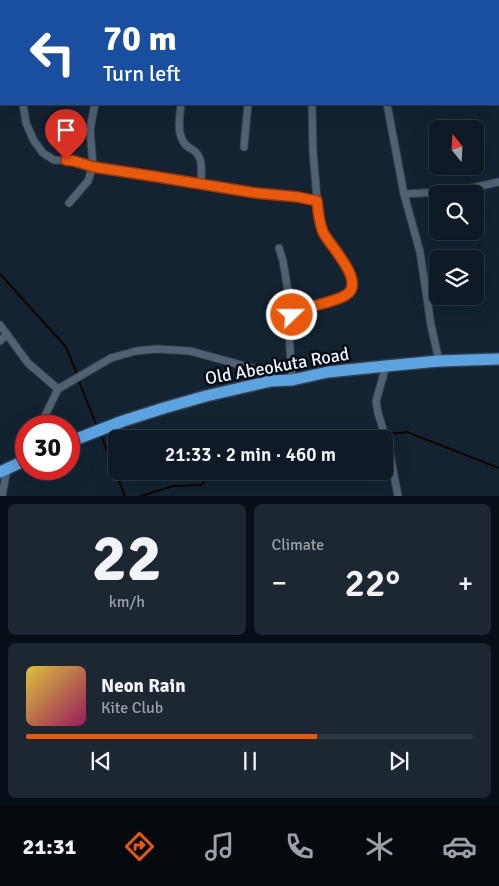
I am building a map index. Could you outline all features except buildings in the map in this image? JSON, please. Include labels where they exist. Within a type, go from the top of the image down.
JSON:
[{"type":"highway","name":"Old Abeokuta Road","points":[[80,438],[164,408],[270,381],[292,380],[328,372],[438,361],[499,359]]},
{"type":"highway","points":[[3,471],[15,465]]},
{"type":"street","points":[[23,105],[26,123],[34,141],[43,153],[54,160],[74,161],[93,166],[248,192],[298,197],[317,201]]},
{"type":"street","points":[[69,203],[88,181],[93,166],[90,129],[95,105]]},
{"type":"street","points":[[181,105],[179,126],[182,139],[187,147],[201,159],[201,183]]},
{"type":"street","points":[[244,147],[248,105]]},
{"type":"street","points":[[292,315],[298,311],[337,300],[352,289],[349,272],[339,253],[323,231],[319,221],[318,191],[313,152],[312,105]]},
{"type":"street","points":[[387,105],[404,194],[420,252],[438,361]]},
{"type":"street","points":[[404,194],[458,191],[499,182]]},
{"type":"street","points":[[279,248],[292,315],[289,331],[292,380]]},
{"type":"street","points":[[0,325],[28,363],[58,389]]},
{"type":"street","points":[[0,341],[7,334]]},
{"type":"street","points":[[45,415],[58,389],[111,358],[136,350],[190,351],[252,368],[270,381]]},
{"type":"street","points":[[386,366],[376,401],[389,449],[398,496]]},
{"type":"street","points":[[2,496],[3,471]]},
{"type":"waterway","points":[[0,274],[66,347],[77,374]]},
{"type":"waterway","points":[[78,379],[96,424]]},
{"type":"waterway","points":[[393,434],[407,432],[499,468]]},
{"type":"waterway","points":[[101,435],[125,496]]},
{"type":"waterway","points":[[141,496],[173,486],[201,485],[206,480]]},
{"type":"route","points":[[66,160],[82,162],[94,167],[201,183],[233,190],[317,201],[319,221],[327,238],[339,253],[349,272],[352,289],[345,296],[337,300],[298,311],[292,315]]}]
